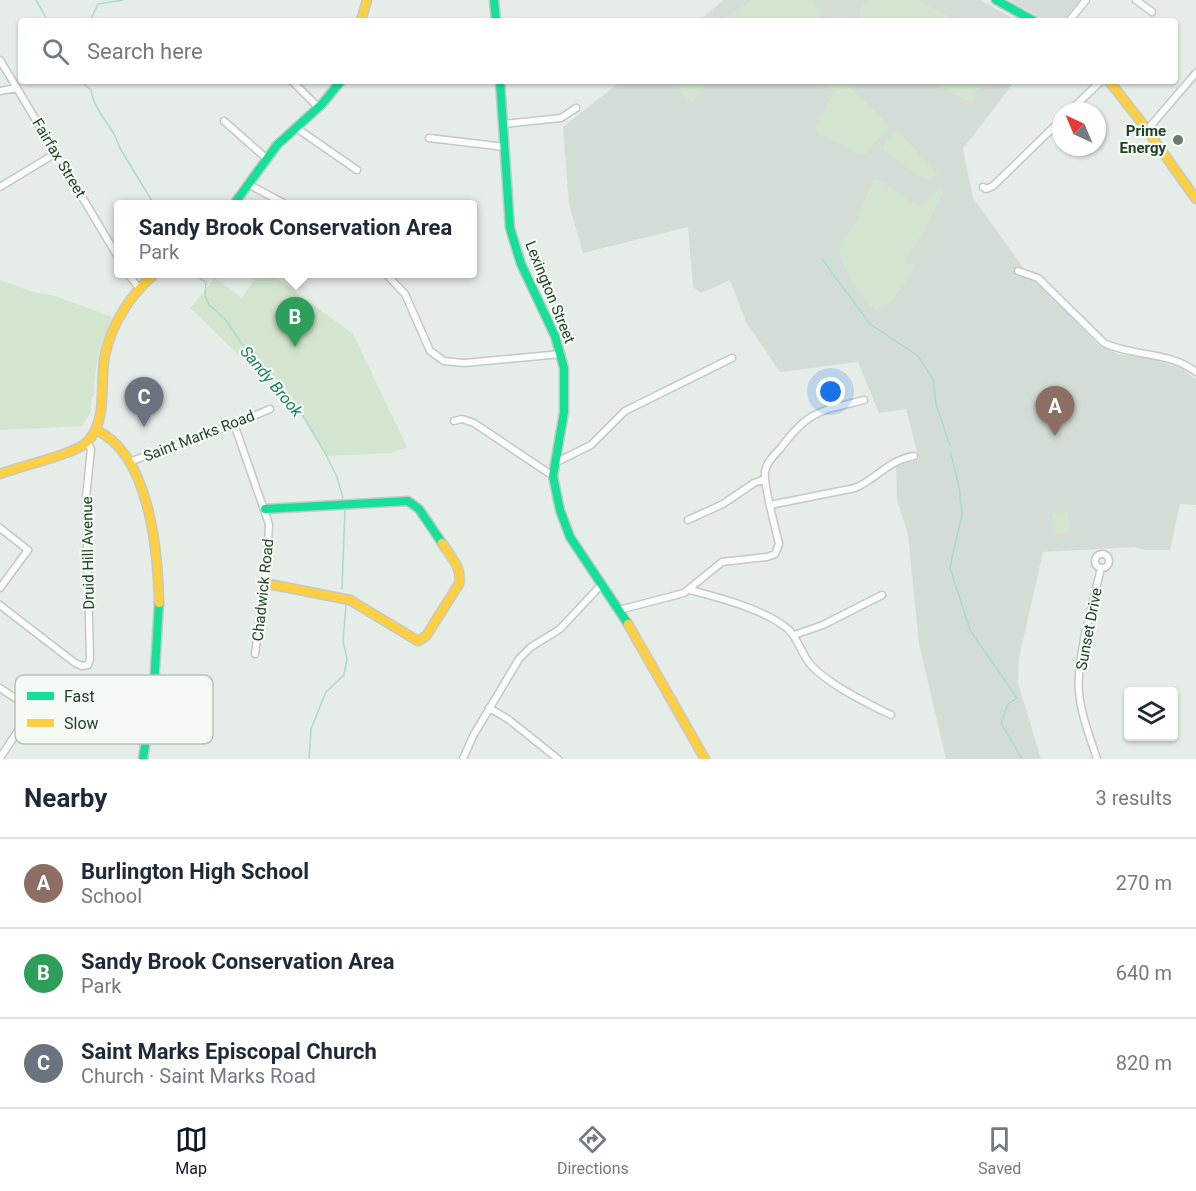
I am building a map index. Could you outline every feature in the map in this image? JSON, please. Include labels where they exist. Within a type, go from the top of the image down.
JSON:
[{"type":"street","points":[[363,18],[367,0]]},
{"type":"street","points":[[494,0],[496,18]]},
{"type":"street","points":[[996,0],[1029,18]]},
{"type":"street","points":[[1071,18],[1086,0]]},
{"type":"street","points":[[1136,0],[1152,12]]},
{"type":"street","name":"Fairfax Street","points":[[0,60],[114,250]]},
{"type":"street","points":[[1148,130],[1196,73]]},
{"type":"street","points":[[295,84],[318,107]]},
{"type":"street","points":[[237,200],[266,158],[295,127],[333,93],[339,84]]},
{"type":"street","name":"Lexington Street","points":[[500,84],[509,218],[514,243],[561,354],[565,379],[565,403],[553,476],[560,510],[570,537],[619,610],[705,759]]},
{"type":"street","points":[[1079,102],[1098,84]]},
{"type":"street","points":[[1111,84],[1148,130],[1196,199]]},
{"type":"street","points":[[0,91],[17,88]]},
{"type":"street","points":[[503,124],[561,118],[576,108]]},
{"type":"street","points":[[224,121],[266,158]]},
{"type":"street","points":[[295,127],[357,170]]},
{"type":"street","points":[[983,187],[986,189],[993,186],[1052,129]]},
{"type":"street","points":[[429,138],[505,147]]},
{"type":"street","points":[[0,187],[56,153]]},
{"type":"street","points":[[248,184],[278,200]]},
{"type":"street","points":[[1018,271],[1038,278],[1104,344],[1166,358],[1196,372]]},
{"type":"street","points":[[132,278],[139,288]]},
{"type":"street","points":[[0,474],[74,451],[87,442],[96,430],[101,411],[101,376],[105,353],[125,308],[149,278]]},
{"type":"street","points":[[391,278],[405,294],[430,351],[444,360],[464,363],[561,354]]},
{"type":"street","points":[[554,464],[591,446],[625,411],[732,358]]},
{"type":"street","points":[[619,610],[690,590],[722,562],[776,554],[779,544],[765,479],[765,469],[769,462],[801,423],[820,411],[864,400]]},
{"type":"street","name":"Saint Marks Road","points":[[129,462],[270,409]]},
{"type":"street","points":[[454,421],[462,419],[474,423],[553,476]]},
{"type":"street","name":"Chadwick Road","points":[[234,424],[266,509],[269,524],[255,654]]},
{"type":"street","points":[[96,430],[112,438],[129,462],[146,498],[155,544],[159,583],[158,642],[154,675]]},
{"type":"street","name":"Druid Hill Avenue","points":[[0,605],[75,663],[82,666],[87,665],[90,659],[86,497],[91,449],[87,442]]},
{"type":"street","points":[[771,505],[858,487],[896,461],[914,456]]},
{"type":"street","points":[[688,520],[723,504],[754,483],[765,479]]},
{"type":"street","points":[[264,583],[353,601],[418,640],[426,636],[459,584],[461,577],[459,569],[420,510],[410,502],[403,500],[266,509]]},
{"type":"street","points":[[0,528],[28,550],[0,588]]},
{"type":"street","name":"Sunset Drive","points":[[1097,759],[1082,711],[1079,683],[1081,662],[1101,568]]},
{"type":"street","points":[[463,759],[489,708],[519,659],[531,647],[560,629],[602,584]]},
{"type":"street","points":[[690,590],[731,602],[786,627],[794,635],[801,652],[817,672],[891,715]]},
{"type":"street","points":[[794,635],[823,625],[882,595]]},
{"type":"street","points":[[0,688],[15,697]]},
{"type":"street","points":[[489,708],[508,719],[558,759]]},
{"type":"street","points":[[1,758],[15,736]]},
{"type":"street","points":[[143,759],[145,744]]},
{"type":"shaded area","points":[[724,0],[980,0],[1013,18],[702,18]]},
{"type":"shaded area","points":[[1009,0],[1080,0],[1065,18],[1041,18]]},
{"type":"shaded area","points":[[617,84],[1013,84],[963,149],[973,198],[1025,270],[1098,345],[1118,354],[1152,359],[1183,369],[1196,380],[1196,505],[1180,504],[1170,550],[1144,550],[1135,547],[1043,552],[1019,658],[1018,683],[1041,759],[946,759],[919,644],[908,534],[897,500],[896,467],[919,459],[906,409],[879,413],[858,362],[780,372],[746,322],[730,280],[701,293],[693,287],[688,227],[583,253],[569,204],[563,127]]},
{"type":"green space","points":[[752,0],[811,0],[819,9],[821,18],[720,18],[735,12]]},
{"type":"green space","points":[[867,0],[917,0],[952,18],[859,18],[860,10]]},
{"type":"green space","points":[[679,84],[705,84],[693,103],[682,94]]},
{"type":"green space","points":[[821,84],[846,84],[889,126],[866,153],[859,154],[817,132],[816,125],[835,91]]},
{"type":"green space","points":[[935,84],[987,84],[970,93],[976,97],[972,103]]},
{"type":"green space","points":[[894,131],[900,133],[938,175],[925,179],[885,151],[883,147]]},
{"type":"green space","points":[[876,179],[918,206],[939,189],[944,191],[922,234],[905,260],[907,264],[915,263],[908,277],[895,296],[877,310],[856,286],[840,255],[842,238],[846,237],[857,221],[872,181]]},
{"type":"green space","points":[[215,278],[242,298],[255,278],[276,278],[353,334],[407,447],[391,453],[327,456],[292,398],[244,360],[190,308]]},
{"type":"green space","points":[[0,280],[33,292],[55,296],[112,317],[99,355],[90,413],[82,426],[0,430]]},
{"type":"green space","points":[[1067,511],[1071,531],[1056,534],[1052,514]]},
{"type":"waterway","name":"Sandy Brook","points":[[36,0],[46,18]]},
{"type":"waterway","points":[[91,18],[98,4],[123,0]]},
{"type":"waterway","name":"Sandy Brook","points":[[84,84],[91,90],[96,106],[152,200]]},
{"type":"waterway","points":[[822,259],[870,324],[918,356],[933,379],[936,404],[950,446]]},
{"type":"waterway","name":"Sandy Brook","points":[[200,278],[206,282],[205,296],[209,305],[225,319],[251,357],[276,387],[297,406],[325,453],[337,477],[343,498]]},
{"type":"waterway","points":[[951,453],[959,487],[962,514],[950,568],[970,630],[1017,698],[1008,704],[1001,723],[1022,759]]},
{"type":"waterway","name":"Sandy Brook","points":[[342,589],[345,509]]},
{"type":"waterway","name":"Sandy Brook","points":[[309,759],[311,729],[326,692],[344,675],[347,659],[343,641],[346,605]]},
{"type":"traffic: fast","points":[[494,0],[496,18]]},
{"type":"traffic: fast","points":[[996,0],[1029,18]]},
{"type":"traffic: fast","points":[[237,200],[277,145],[322,104],[339,84]]},
{"type":"traffic: fast","points":[[500,84],[510,228],[521,264],[555,336],[564,368],[564,412],[553,476],[560,510],[570,537],[628,624]]},
{"type":"traffic: fast","points":[[265,509],[408,501],[419,509],[442,543]]},
{"type":"traffic: fast","points":[[155,675],[159,603]]},
{"type":"traffic: fast","points":[[143,759],[145,744]]},
{"type":"traffic: slow","points":[[362,18],[367,0]]},
{"type":"traffic: slow","points":[[1111,84],[1196,199]]},
{"type":"traffic: slow","points":[[0,474],[69,452],[86,443],[93,434],[101,413],[103,366],[112,332],[137,291],[150,278]]},
{"type":"traffic: slow","points":[[96,430],[114,442],[128,460],[139,482],[153,533],[159,603]]},
{"type":"traffic: slow","points":[[264,583],[350,600],[418,641],[426,636],[459,584],[457,567],[442,543]]},
{"type":"traffic: slow","points":[[628,624],[705,759]]},
{"type":"place","name":"Prime Energy","points":[[1178,140]]},
{"type":"place","name":"Sandy Brook Conservation Area","points":[[295,347]]},
{"type":"place","name":"Saint Marks Episcopal Church","points":[[144,427]]},
{"type":"place","name":"Burlington High School","points":[[1055,436]]}]
